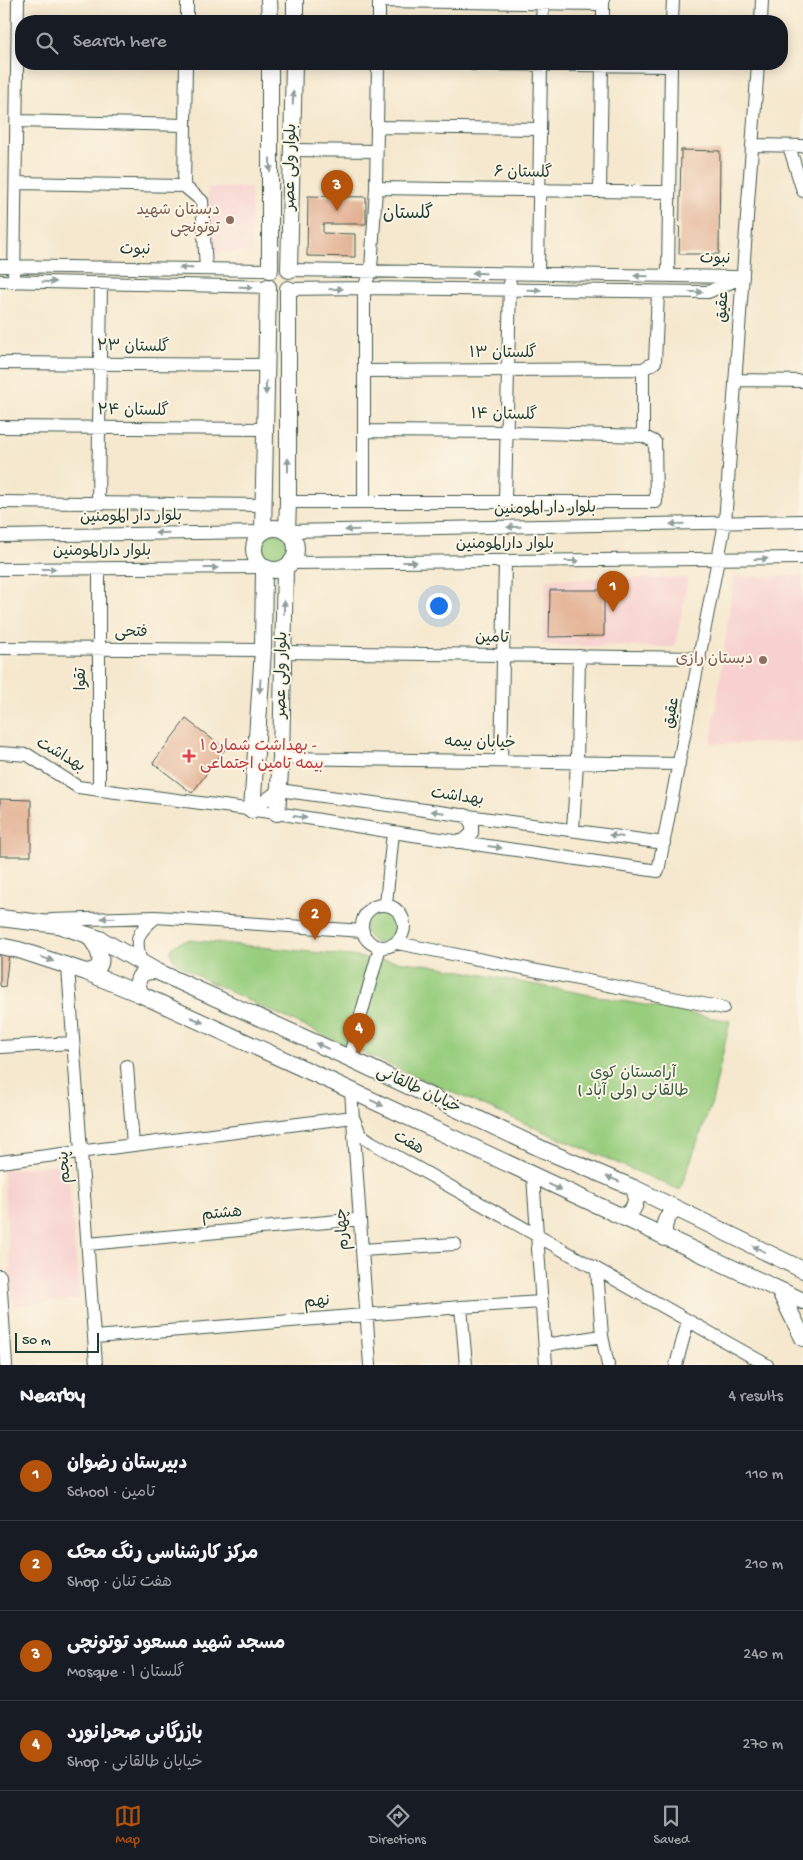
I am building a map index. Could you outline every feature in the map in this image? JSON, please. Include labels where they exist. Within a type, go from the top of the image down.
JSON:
[{"type":"main road","points":[[269,0],[270,15]]},
{"type":"main road","points":[[294,0],[295,15]]},
{"type":"main road","name":"بلوار ولی عصر","points":[[270,70],[270,270]]},
{"type":"main road","name":"بلوار ولی عصر","points":[[289,270],[294,70]]},
{"type":"main road","points":[[263,532],[268,287],[266,276],[270,270],[277,266],[282,266],[292,273],[292,282],[288,290],[287,531]]},
{"type":"main road","points":[[268,287],[280,292],[288,290]]},
{"type":"main road","points":[[275,528],[287,531],[292,536],[296,550],[288,565],[271,570],[264,567],[259,562],[254,550],[258,536],[275,528]]},
{"type":"main road","name":"بلوار ولی عصر","points":[[277,813],[281,758],[283,652],[288,565]]},
{"type":"main road","name":"بلوار ولی عصر","points":[[252,810],[263,650],[264,567]]},
{"type":"main road","name":"خیابان طالقانی","points":[[0,918],[58,925],[88,934],[156,971],[349,1058],[544,1150],[634,1188],[803,1270]]},
{"type":"main road","points":[[86,972],[93,971],[98,967],[100,960],[96,945],[88,934]]},
{"type":"main road","name":"خیابان طالقانی","points":[[0,946],[19,950],[86,972],[142,995],[803,1301]]},
{"type":"main road","points":[[142,995],[138,989],[138,981],[141,974],[148,971],[156,971]]},
{"type":"main road","points":[[622,1217],[632,1211],[635,1206],[636,1194],[634,1188]]},
{"type":"main road","points":[[665,1238],[664,1224],[667,1218],[677,1209]]},
{"type":"main road","points":[[779,1290],[803,1338]]},
{"type":"street","points":[[18,0],[18,15]]},
{"type":"street","points":[[186,15],[187,0]]},
{"type":"street","points":[[379,15],[379,0],[542,3],[603,2],[603,15]]},
{"type":"street","points":[[672,15],[673,0]]},
{"type":"street","points":[[761,15],[762,0]]},
{"type":"street","points":[[542,3],[542,15]]},
{"type":"street","points":[[14,282],[19,70]]},
{"type":"street","points":[[184,186],[186,70]]},
{"type":"street","points":[[364,502],[364,288],[371,270],[376,188],[378,70]]},
{"type":"street","points":[[538,274],[542,70]]},
{"type":"street","points":[[600,191],[602,70]]},
{"type":"street","points":[[668,276],[671,70]]},
{"type":"street","name":"عقیق","points":[[658,872],[725,523],[758,70]]},
{"type":"street","points":[[17,121],[185,125]]},
{"type":"street","points":[[377,127],[540,129]]},
{"type":"street","points":[[752,145],[803,146]]},
{"type":"street","points":[[789,146],[803,191]]},
{"type":"street","points":[[292,150],[376,151]]},
{"type":"street","points":[[16,183],[184,186],[202,201],[206,269]]},
{"type":"street","name":"گلستان ۶","points":[[376,188],[669,192]]},
{"type":"street","name":"نبوت","points":[[0,266],[270,270]]},
{"type":"street","name":"نبوت","points":[[289,270],[743,277]]},
{"type":"street","points":[[505,501],[510,273]]},
{"type":"street","name":"نبوت","points":[[288,290],[364,288],[708,292],[743,277]]},
{"type":"street","name":"نبوت","points":[[0,281],[268,287]]},
{"type":"street","points":[[98,503],[101,284]]},
{"type":"street","points":[[288,502],[656,502],[655,442],[643,436],[643,370],[655,362],[658,292]]},
{"type":"street","name":"گلستان ۲۳","points":[[0,363],[266,365]]},
{"type":"street","name":"گلستان ۱۳","points":[[364,371],[643,370]]},
{"type":"street","points":[[736,380],[803,381]]},
{"type":"street","name":"گلستان ۲۴","points":[[0,427],[265,429]]},
{"type":"street","name":"گلستان ۱۴","points":[[364,431],[506,432],[643,436]]},
{"type":"street","points":[[0,502],[263,505]]},
{"type":"street","name":"بلوار دار المومنین","points":[[287,531],[803,521]]},
{"type":"street","name":"بلوار دار المومنین","points":[[0,536],[263,532]]},
{"type":"street","points":[[719,560],[803,558]]},
{"type":"street","name":"بلوار دارالمومنین","points":[[288,565],[719,560]]},
{"type":"street","points":[[501,761],[505,561]]},
{"type":"street","name":"بلوار دارالمومنین","points":[[0,569],[264,567]]},
{"type":"street","name":"تقوا","points":[[99,568],[99,790]]},
{"type":"street","name":"فتحی","points":[[0,648],[263,650]]},
{"type":"street","name":"تامین","points":[[283,652],[700,658]]},
{"type":"street","points":[[573,830],[577,762],[579,656]]},
{"type":"street","name":"بهداشت","points":[[0,753],[28,754],[78,787],[277,813],[658,872]]},
{"type":"street","name":"خیابان بیمه","points":[[281,758],[679,764]]},
{"type":"street","points":[[252,810],[279,790]]},
{"type":"street","name":"بهداشت","points":[[279,790],[664,843]]},
{"type":"street","points":[[457,842],[464,840],[472,833],[472,824],[465,815]]},
{"type":"street","points":[[386,904],[393,832]]},
{"type":"street","points":[[386,904],[393,906],[403,917],[404,931],[396,943],[380,947],[370,943],[363,931],[362,924],[367,912],[373,907],[386,904]]},
{"type":"street","points":[[30,921],[156,917],[363,931]]},
{"type":"street","points":[[141,962],[137,948],[138,936],[143,928],[156,917]]},
{"type":"street","points":[[396,943],[723,1008]]},
{"type":"street","points":[[349,1058],[380,947]]},
{"type":"street","name":"پنجم","points":[[68,967],[96,1365]]},
{"type":"street","points":[[0,1047],[73,1043]]},
{"type":"street","points":[[127,1066],[133,1145]]},
{"type":"street","name":"چهارم","points":[[351,1091],[370,1365]]},
{"type":"street","points":[[0,1162],[353,1117]]},
{"type":"street","name":"هفت","points":[[353,1117],[360,1134],[371,1142],[766,1365]]},
{"type":"street","points":[[533,1176],[546,1365]]},
{"type":"street","name":"هشتم","points":[[88,1244],[360,1219]]},
{"type":"street","points":[[362,1250],[455,1244]]},
{"type":"street","points":[[598,1270],[602,1336],[608,1365]]},
{"type":"street","points":[[0,1276],[6,1365]]},
{"type":"street","name":"نهم","points":[[94,1337],[542,1302]]},
{"type":"street","points":[[461,1307],[466,1365]]},
{"type":"street","points":[[676,1365],[688,1321]]},
{"type":"street","points":[[545,1345],[602,1336]]},
{"type":"shaded area","name":"دبستان شهید توتونچی","points":[[251,187],[252,252],[209,253],[208,188]]},
{"type":"shaded area","name":"دبستان رازی","points":[[803,576],[803,742],[711,744],[734,577]]},
{"type":"shaded area","points":[[688,578],[675,647],[543,645],[546,579]]},
{"type":"shaded area","points":[[60,1164],[68,1171],[80,1299],[13,1306],[3,1170]]},
{"type":"green space","points":[[275,532],[287,537],[292,549],[287,561],[275,566],[263,561],[258,549],[263,537]]},
{"type":"green space","points":[[383,908],[390,909],[396,913],[400,919],[400,933],[396,939],[390,943],[383,944],[376,943],[370,939],[366,933],[365,926],[366,919],[370,913],[376,909]]},
{"type":"green space","name":"آرامستان کوی طالقانی (ولی آباد )","points":[[188,940],[430,965],[730,1021],[712,1102],[680,1190],[384,1062],[266,1009],[201,977],[176,962],[172,956],[171,950],[176,945]]},
{"type":"building","points":[[681,150],[720,151],[719,254],[679,254]]},
{"type":"building","points":[[308,196],[366,197],[366,224],[323,224],[323,233],[355,234],[355,257],[307,256]]},
{"type":"building","points":[[550,590],[604,590],[604,636],[549,637]]},
{"type":"building","name":"بهداشت شماره ۱ - بیمه تامین اجتماعی","points":[[186,719],[225,749],[192,793],[153,763]]},
{"type":"building","points":[[0,799],[31,800],[31,856],[0,856]]},
{"type":"building","points":[[0,951],[9,953],[5,987],[0,986]]},
{"type":"place","name":"مسجد شهید مسعود توتونچی","points":[[337,211]]},
{"type":"place","name":"دبستان شهید توتونچی","points":[[230,220]]},
{"type":"place","name":"دبیرستان رضوان","points":[[613,612]]},
{"type":"place","name":"دبستان رازی","points":[[763,660]]},
{"type":"place","name":"بهداشت شماره ۱ - بیمه تامین اجتماعی","points":[[189,756]]},
{"type":"place","name":"مرکز کارشناسی رنگ محک","points":[[315,940]]},
{"type":"place","name":"بازرگانی صحرانورد","points":[[359,1054]]},
{"type":"district","name":"گلستان","points":[[408,214]]}]
